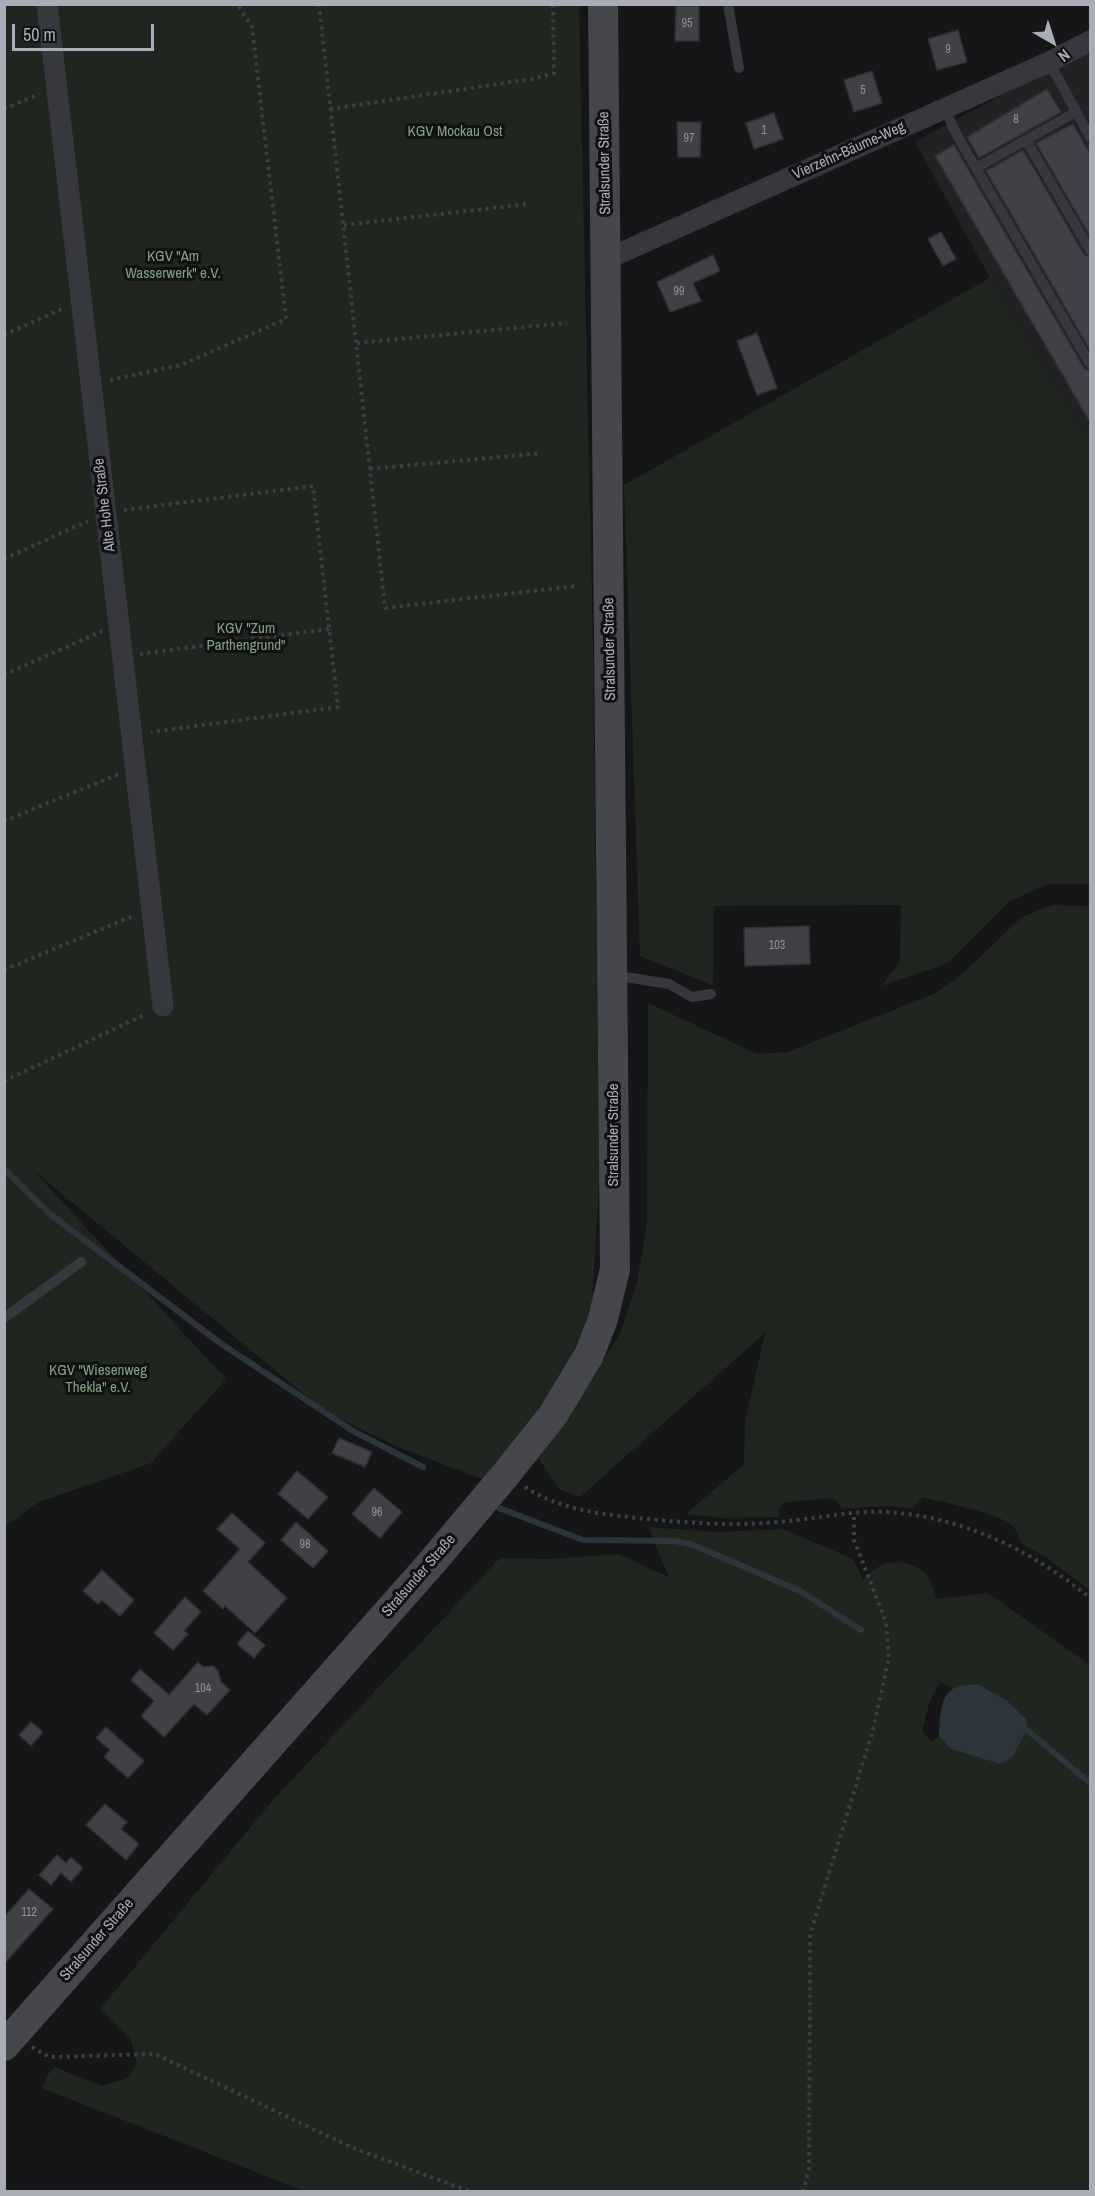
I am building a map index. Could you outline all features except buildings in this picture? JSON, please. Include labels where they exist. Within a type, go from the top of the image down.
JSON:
[{"type":"street","name":"Alte Hohe Straße","points":[[47,4],[163,1006]]},
{"type":"street","name":"Stralsunder Straße","points":[[9,2040],[434,1560],[506,1474],[553,1415],[580,1371],[589,1355],[611,1292],[615,1269],[603,4]]},
{"type":"street","name":"Vierzehn-Bäume-Weg","points":[[607,260],[1049,62],[1090,41]]},
{"type":"lane","points":[[728,4],[739,68]]},
{"type":"lane","points":[[1049,62],[1090,137]]},
{"type":"lane","points":[[944,108],[976,168],[1090,364]]},
{"type":"lane","points":[[976,168],[1076,112]]},
{"type":"lane","points":[[1026,140],[1090,250]]},
{"type":"lane","points":[[613,975],[669,984],[692,997],[711,994]]},
{"type":"lane","points":[[4,1318],[81,1262]]},
{"type":"path","points":[[91,384],[180,365],[286,319],[252,27],[237,4]]},
{"type":"path","points":[[319,4],[385,608],[577,586]]},
{"type":"path","points":[[330,109],[532,79],[554,73],[553,4]]},
{"type":"path","points":[[4,109],[56,86]]},
{"type":"path","points":[[343,225],[528,204]]},
{"type":"path","points":[[4,335],[81,300]]},
{"type":"path","points":[[357,343],[567,323]]},
{"type":"path","points":[[370,469],[542,453]]},
{"type":"path","points":[[4,559],[106,512],[313,486],[338,707],[132,735]]},
{"type":"path","points":[[4,675],[119,624]]},
{"type":"path","points":[[123,656],[329,629]]},
{"type":"path","points":[[4,821],[136,767]]},
{"type":"path","points":[[4,969],[152,907]]},
{"type":"path","points":[[4,1081],[163,1006]]},
{"type":"path","points":[[506,1474],[556,1503],[607,1515],[721,1525],[888,1512],[946,1521],[978,1531],[1043,1566],[1090,1598]]},
{"type":"path","points":[[803,2192],[809,2168],[810,1935],[873,1730],[889,1658],[886,1622],[854,1540],[854,1513]]},
{"type":"path","points":[[9,2040],[48,2057],[155,2054],[351,2147],[471,2192]]},
{"type":"shaded area","points":[[1090,47],[1090,441],[990,278],[915,142]]},
{"type":"shaded area","points":[[977,1684],[1006,1700],[1026,1719],[1027,1730],[1012,1758],[1000,1764],[951,1749],[939,1736],[941,1710],[945,1697],[954,1688]]},
{"type":"green space","points":[[4,5],[579,5],[593,647],[599,1184],[592,1304],[578,1341],[560,1378],[522,1433],[482,1479],[398,1447],[323,1410],[32,1169],[226,1379],[151,1463],[39,1502],[5,1526]]},
{"type":"green space","points":[[990,278],[1090,441],[1090,884],[1048,884],[1010,901],[948,963],[881,986],[900,962],[901,905],[714,906],[713,985],[640,956],[624,485]]},
{"type":"green space","points":[[1053,905],[1090,906],[1090,1590],[1047,1558],[1021,1543],[1015,1529],[1009,1523],[980,1512],[923,1497],[912,1508],[887,1506],[842,1509],[837,1501],[829,1498],[782,1503],[779,1517],[723,1518],[686,1514],[744,1464],[745,1422],[765,1333],[580,1497],[559,1489],[538,1458],[560,1429],[620,1334],[637,1283],[647,1222],[648,1003],[757,1054],[788,1052],[934,994],[961,975],[1022,917]]},
{"type":"green space","points":[[648,1527],[717,1532],[783,1529],[853,1559],[863,1580],[869,1573],[884,1564],[900,1562],[917,1567],[927,1575],[937,1599],[988,1593],[1090,1665],[1090,2191],[304,2191],[42,2088],[49,2073],[55,2067],[102,2086],[128,2078],[137,2063],[131,2040],[100,2009],[273,1800],[500,1558],[551,1559],[618,1554],[669,1577]],"holes":[[[940,1682],[952,1688],[977,1684],[1027,1730],[1012,1757],[1000,1764],[952,1749],[939,1736],[931,1742],[922,1731],[930,1701]]]},
{"type":"waterway","points":[[4,1169],[50,1214],[220,1343],[353,1431],[423,1467]]},
{"type":"waterway","points":[[499,1508],[583,1540],[674,1541],[691,1544],[800,1591],[861,1630]]},
{"type":"waterway","points":[[1027,1730],[1090,1783]]},
{"type":"park label","name":"KGV Mockau Ost","points":[[455,132]]},
{"type":"park label","name":"KGV \"Am Wasserwerk\" e.V.","points":[[173,266]]},
{"type":"park label","name":"KGV \"Zum Parthengrund\"","points":[[246,638]]},
{"type":"park label","name":"KGV \"Wiesenweg Thekla\" e.V.","points":[[98,1380]]}]
